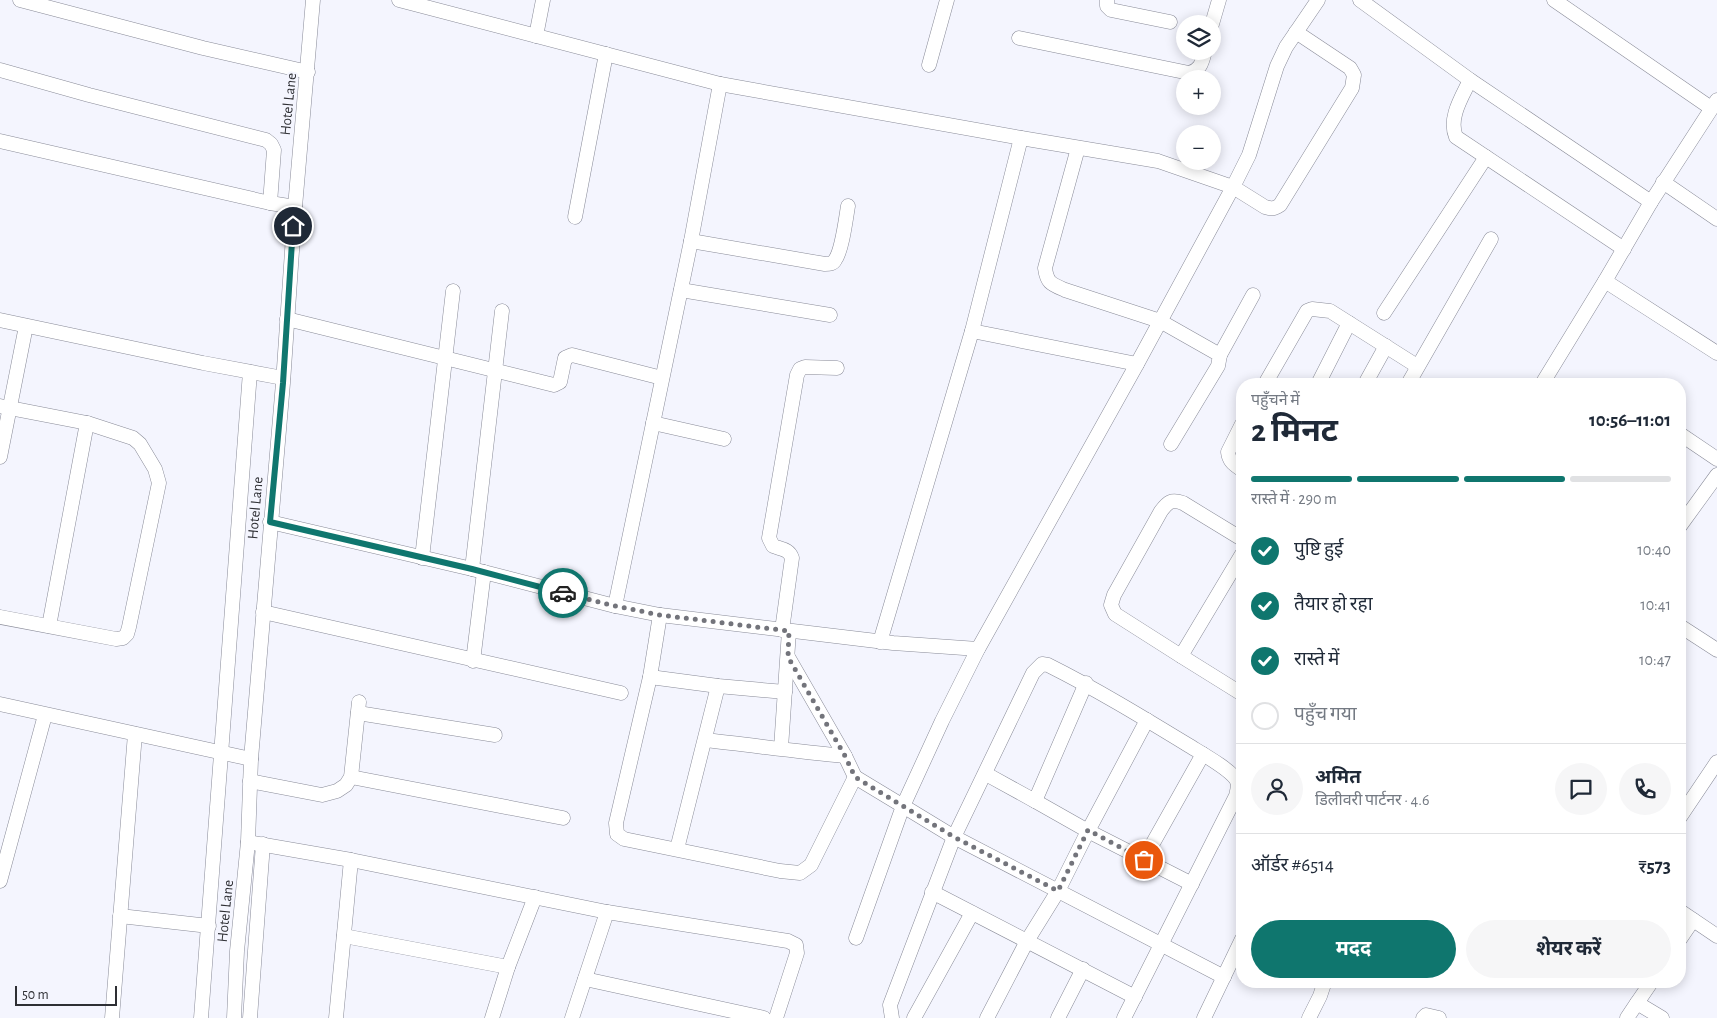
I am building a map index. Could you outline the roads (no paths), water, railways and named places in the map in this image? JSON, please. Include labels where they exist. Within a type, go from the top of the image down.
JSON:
[{"type":"street","points":[[20,0],[203,48],[295,69]]},
{"type":"street","name":"Hotel Lane","points":[[234,1018],[236,951],[248,842],[250,781],[246,758],[263,612],[270,522],[267,375],[287,319],[282,205],[295,69],[314,0]]},
{"type":"street","points":[[399,0],[427,4],[536,36],[720,84],[1158,161],[1233,187],[1265,207],[1275,208],[1280,205],[1352,88],[1354,74],[1350,68],[1296,32]]},
{"type":"street","points":[[536,36],[543,0]]},
{"type":"street","points":[[929,65],[947,0]]},
{"type":"street","points":[[1107,0],[1107,6],[1111,10],[1170,22]]},
{"type":"street","points":[[1215,15],[1219,0]]},
{"type":"street","points":[[856,938],[903,806],[942,721],[978,649],[1233,187],[1249,155],[1277,66],[1286,47],[1318,0]]},
{"type":"street","points":[[1360,0],[1470,80],[1651,202]]},
{"type":"street","points":[[1546,378],[1663,182],[1714,104],[1554,0]]},
{"type":"street","points":[[1019,38],[1189,73],[1196,72],[1200,68],[1202,60]]},
{"type":"street","points":[[575,218],[606,54]]},
{"type":"street","points":[[0,70],[89,95],[266,140],[274,150],[282,205],[0,141]]},
{"type":"street","points":[[1470,80],[1453,120],[1453,130],[1456,137],[1624,249]]},
{"type":"street","points":[[615,606],[691,241],[720,84]]},
{"type":"street","points":[[880,642],[972,331],[1020,138]]},
{"type":"street","points":[[1078,148],[1045,268],[1046,276],[1050,283],[1064,290],[1160,321],[1220,356]]},
{"type":"street","points":[[1384,313],[1486,157]]},
{"type":"street","points":[[1663,182],[1717,219]]},
{"type":"street","points":[[691,241],[831,264],[836,260],[839,252],[848,206]]},
{"type":"street","points":[[1411,378],[1492,239]]},
{"type":"street","points":[[1605,281],[1717,353]]},
{"type":"street","points":[[681,290],[830,315]]},
{"type":"street","points":[[422,558],[452,291]]},
{"type":"street","points":[[1171,444],[1218,366],[1220,356],[1253,295]]},
{"type":"street","points":[[1269,378],[1307,311],[1312,309],[1330,310],[1417,366]]},
{"type":"street","points":[[473,661],[478,571],[494,371],[502,311]]},
{"type":"street","points":[[287,319],[554,385],[560,382],[565,358],[572,354],[662,378]]},
{"type":"street","points":[[0,320],[267,375],[223,753],[201,1018]]},
{"type":"street","points":[[1321,378],[1349,323]]},
{"type":"street","points":[[0,458],[5,407],[26,326]]},
{"type":"street","points":[[972,331],[1137,364]]},
{"type":"street","points":[[1368,378],[1386,346]]},
{"type":"street","points":[[781,748],[788,657],[785,631],[792,558],[786,550],[773,546],[769,538],[800,369],[805,367],[838,368]]},
{"type":"street","points":[[0,617],[116,639],[123,638],[127,634],[159,483],[155,469],[140,444],[126,435],[87,423],[5,407]]},
{"type":"street","points":[[49,626],[87,423]]},
{"type":"street","points":[[653,423],[724,439]]},
{"type":"street","points":[[1236,436],[1228,452],[1229,458],[1236,466]]},
{"type":"street","points":[[1686,438],[1717,459]]},
{"type":"street","points":[[1686,518],[1717,475]]},
{"type":"street","points":[[1236,535],[1183,503],[1175,500],[1168,502],[1161,511],[1114,595],[1111,605],[1115,614],[1236,690]]},
{"type":"street","points":[[270,522],[478,571],[615,606],[660,615],[880,642],[978,649]]},
{"type":"street","points":[[1180,656],[1236,564]]},
{"type":"street","points":[[263,612],[621,694]]},
{"type":"street","points":[[660,615],[650,676],[616,823],[617,834],[624,839],[780,871],[800,873],[811,865],[855,777]]},
{"type":"street","points":[[1686,629],[1715,644]]},
{"type":"street","points":[[788,657],[845,756],[855,777],[954,837],[1224,977]]},
{"type":"street","points":[[892,1018],[890,1005],[954,837],[1036,668],[1042,664],[1048,665],[1086,683],[1203,754],[1229,772],[1236,780]]},
{"type":"street","points":[[650,676],[718,686],[785,692]]},
{"type":"street","points":[[1035,800],[1086,683]]},
{"type":"street","points":[[677,849],[718,686]]},
{"type":"street","points":[[0,704],[246,758]]},
{"type":"street","points":[[250,781],[322,795],[337,792],[346,785],[351,777],[358,708],[495,736]]},
{"type":"street","points":[[0,881],[45,715]]},
{"type":"street","points":[[987,1018],[1027,941],[1058,891],[1088,830],[1147,720]]},
{"type":"street","points":[[112,1018],[134,734]]},
{"type":"street","points":[[705,740],[845,756]]},
{"type":"street","points":[[1144,860],[1203,754]]},
{"type":"street","points":[[1686,807],[1717,762]]},
{"type":"street","points":[[986,774],[1192,884]]},
{"type":"street","points":[[351,777],[563,818]]},
{"type":"street","points":[[1124,1018],[1236,796]]},
{"type":"street","points":[[248,842],[351,860],[607,912],[788,941],[796,945],[797,953],[776,1018]]},
{"type":"street","points":[[250,1018],[263,844]]},
{"type":"street","points":[[336,1018],[351,860]]},
{"type":"street","points":[[932,892],[1135,996]]},
{"type":"street","points":[[492,1018],[508,967],[535,897]]},
{"type":"street","points":[[572,1018],[607,912]]},
{"type":"street","points":[[914,1018],[972,912]]},
{"type":"street","points":[[120,916],[209,926]]},
{"type":"street","points":[[1686,916],[1717,936]]},
{"type":"street","points":[[1686,930],[1693,920]]},
{"type":"street","points":[[344,936],[508,967]]},
{"type":"street","points":[[1204,1018],[1236,952]]},
{"type":"street","points":[[1058,1018],[1082,969]]},
{"type":"street","points":[[585,979],[764,1018]]},
{"type":"street","points":[[1309,1018],[1323,988]]},
{"type":"street","points":[[1627,1018],[1647,988]]},
{"type":"street","points":[[1637,1003],[1662,1018]]},
{"type":"street","points":[[1423,1018],[1426,1015],[1439,1018]]}]
